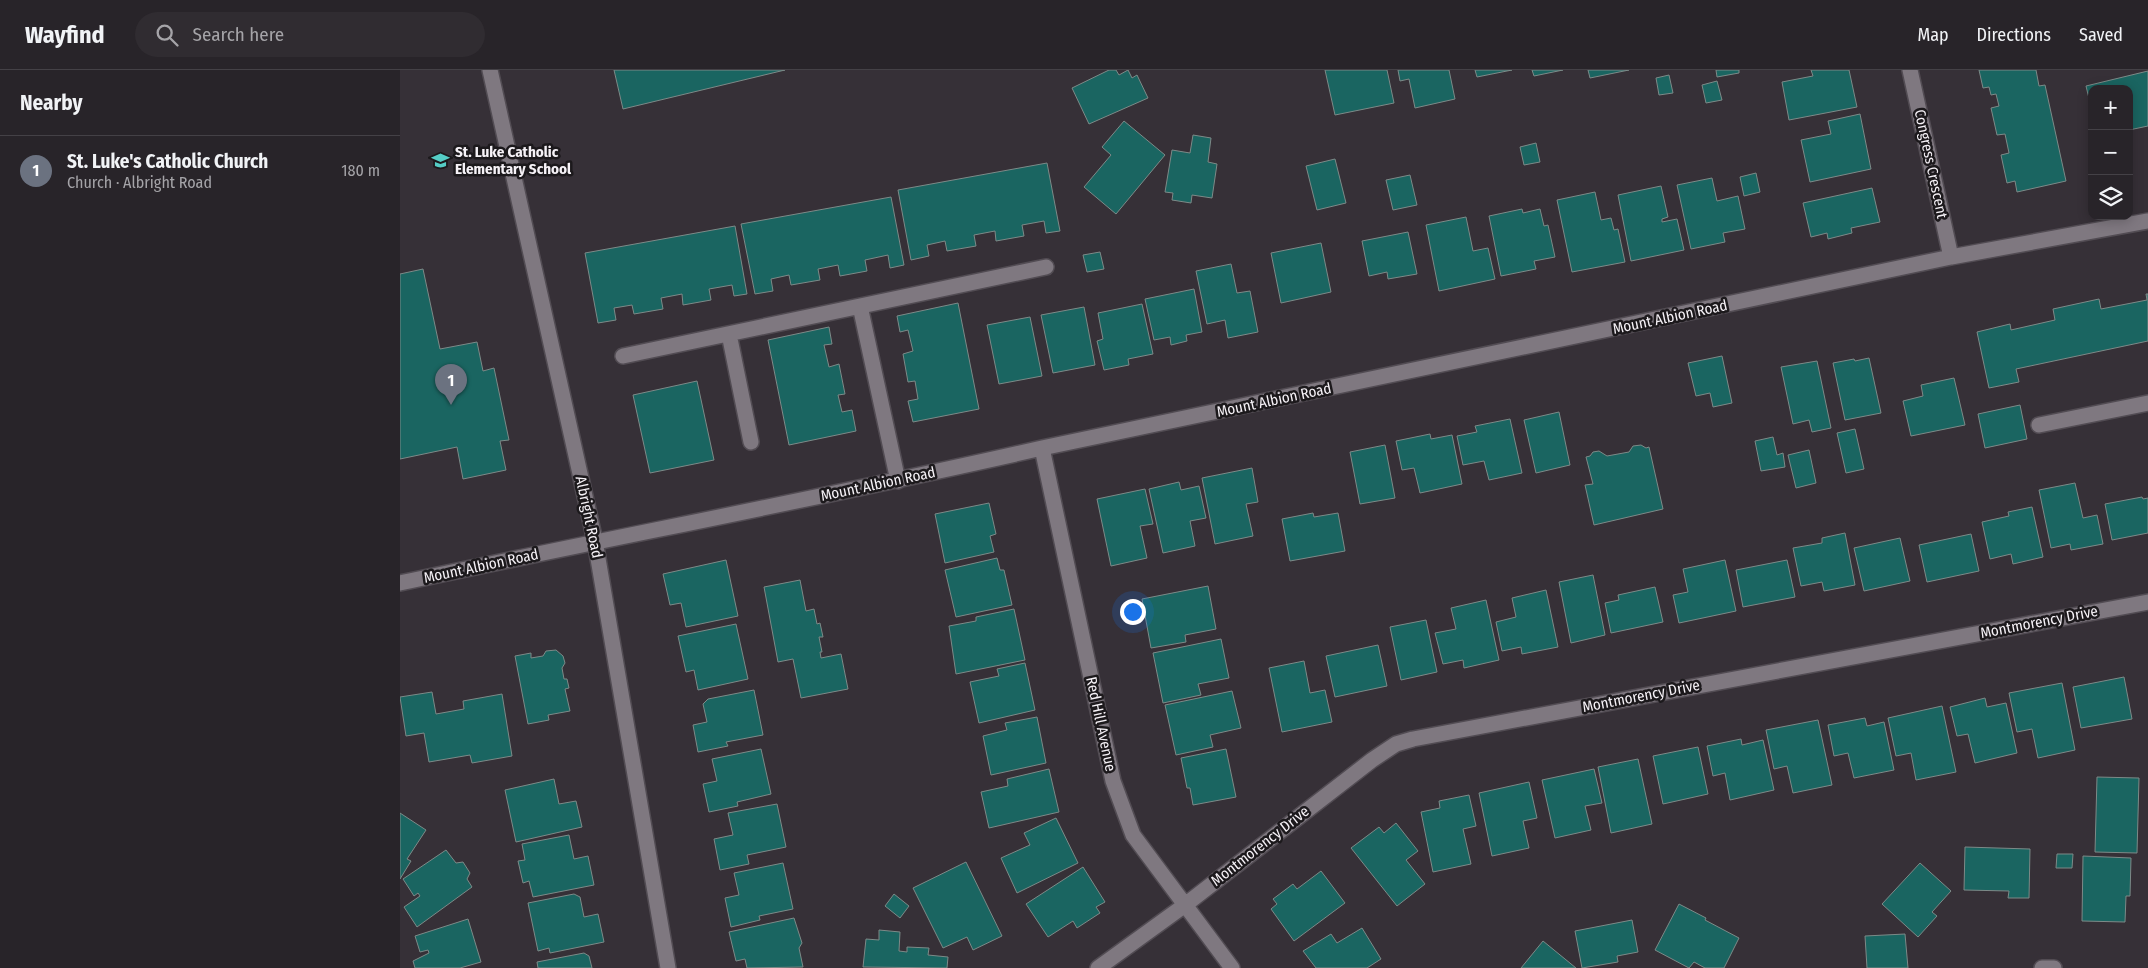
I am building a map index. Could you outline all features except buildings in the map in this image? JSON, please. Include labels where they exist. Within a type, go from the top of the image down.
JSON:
[{"type":"street","name":"Albright Road","points":[[490,70],[595,541],[668,968]]},
{"type":"street","name":"Congress Crescent","points":[[1910,70],[1951,257]]},
{"type":"street","name":"Mount Albion Road","points":[[400,583],[595,541],[898,481],[1042,448],[1951,257],[2148,220]]},
{"type":"street","points":[[623,356],[1046,267]]},
{"type":"street","points":[[860,306],[898,481]]},
{"type":"street","points":[[729,334],[751,442]]},
{"type":"street","points":[[2038,425],[2148,403]]},
{"type":"street","name":"Red Hill Avenue","points":[[1042,448],[1113,781],[1133,835],[1232,968]]},
{"type":"street","name":"Montmorency Drive","points":[[1098,968],[1185,905],[1396,744],[1413,739],[2148,602]]},
{"type":"street","points":[[2042,968],[2054,968]]},
{"type":"place","name":"St. Luke Catholic Elementary School","points":[[441,161]]},
{"type":"place","name":"St. Luke's Catholic Church","points":[[451,405]]}]
